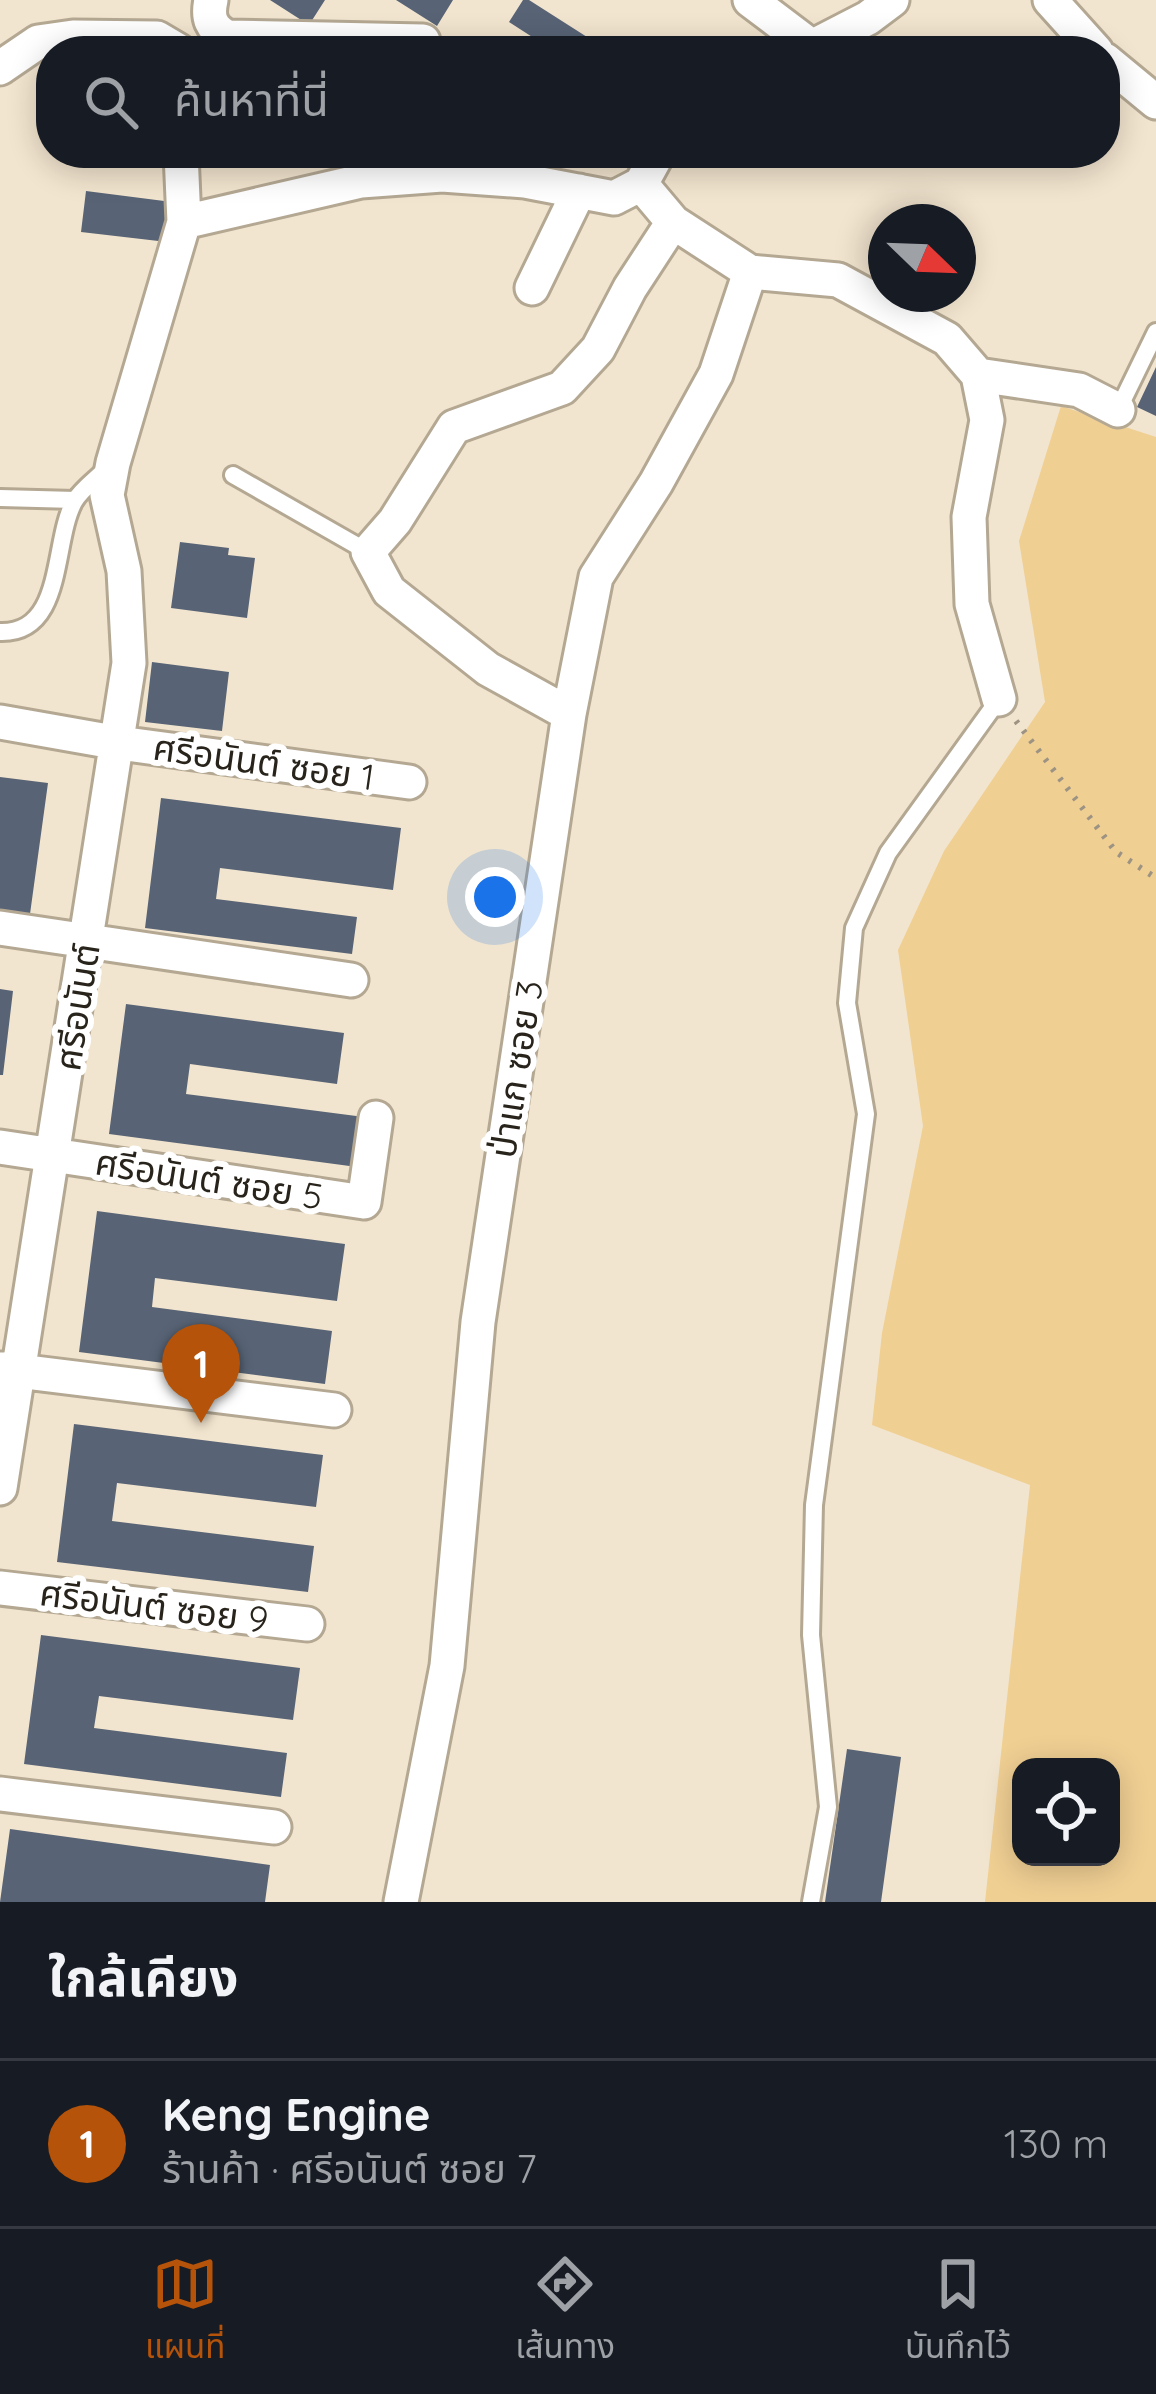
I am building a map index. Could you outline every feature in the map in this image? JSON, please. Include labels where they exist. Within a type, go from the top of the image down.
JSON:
[{"type":"street","points":[[211,0],[208,18],[215,31],[225,36]]},
{"type":"street","points":[[751,0],[793,36]]},
{"type":"street","points":[[834,36],[892,0]]},
{"type":"street","points":[[1051,0],[1080,36]]},
{"type":"street","points":[[0,68],[36,44]]},
{"type":"street","points":[[1120,72],[1156,102]]},
{"type":"street","name":"ศรีอนันต์","points":[[0,1488],[9,1370],[54,1155],[129,663],[124,571],[107,495],[184,222],[182,168]]},
{"type":"street","points":[[184,222],[361,181],[442,175],[525,181],[614,198],[641,184],[650,168]]},
{"type":"street","points":[[641,184],[673,222],[750,272],[838,280],[946,339],[978,375],[987,420],[970,517],[972,604],[999,699]]},
{"type":"street","points":[[532,288],[579,191]]},
{"type":"street","points":[[569,714],[488,669],[389,591],[368,552],[395,521],[454,427],[562,388],[586,362],[673,222]]},
{"type":"street","name":"ป่าแก ซอย 3","points":[[401,1902],[447,1666],[478,1322],[569,714],[596,577],[656,483],[716,374],[750,272]]},
{"type":"street","points":[[978,375],[1079,390],[1118,410]]},
{"type":"street","name":"ศรีอนันต์ ซอย 1","points":[[0,722],[118,743],[409,782]]},
{"type":"street","points":[[0,928],[351,980]]},
{"type":"street","name":"ศรีอนันต์ ซอย 5","points":[[0,1147],[364,1202],[376,1118]]},
{"type":"street","points":[[9,1370],[334,1410]]},
{"type":"street","name":"ศรีอนันต์ ซอย 9","points":[[0,1588],[307,1624]]},
{"type":"street","points":[[0,1794],[274,1827]]},
{"type":"lane","points":[[1118,410],[1156,332]]},
{"type":"lane","points":[[0,632],[30,625],[45,608],[75,500],[113,463]]},
{"type":"lane","points":[[233,475],[368,552]]},
{"type":"lane","points":[[0,498],[75,500]]},
{"type":"lane","points":[[811,1902],[828,1807],[811,1635],[814,1505],[866,1114],[847,1003],[854,928],[888,853],[999,699]]},
{"type":"path","points":[[999,699],[1116,852],[1156,878]]},
{"type":"shaded area","points":[[1061,406],[1156,437],[1156,1902],[985,1902],[1030,1485],[872,1425],[882,1333],[923,1126],[898,950],[944,851],[1045,702],[1019,541]]},
{"type":"building","points":[[270,0],[325,0],[309,25]]},
{"type":"building","points":[[396,0],[453,0],[437,26]]},
{"type":"building","points":[[523,0],[529,0],[585,36],[531,36],[509,22]]},
{"type":"building","points":[[86,191],[172,202],[167,242],[81,232]]},
{"type":"building","points":[[1156,367],[1156,416],[1137,407]]},
{"type":"building","points":[[180,542],[229,548],[228,555],[255,558],[247,618],[171,608]]},
{"type":"building","points":[[152,662],[229,672],[222,731],[145,722]]},
{"type":"building","points":[[0,777],[48,783],[30,914],[0,910]]},
{"type":"building","points":[[161,798],[401,828],[393,890],[220,868],[216,899],[357,917],[352,954],[145,928]]},
{"type":"building","points":[[0,989],[13,991],[3,1075],[0,1075]]},
{"type":"building","points":[[126,1004],[344,1033],[337,1084],[190,1064],[186,1094],[364,1117],[357,1167],[109,1134]]},
{"type":"building","points":[[97,1211],[345,1244],[337,1301],[155,1278],[152,1307],[332,1331],[325,1384],[79,1352]]},
{"type":"building","points":[[74,1424],[323,1455],[316,1507],[117,1483],[112,1521],[314,1546],[308,1592],[57,1562]]},
{"type":"building","points":[[41,1635],[300,1668],[293,1720],[99,1696],[94,1728],[287,1753],[281,1797],[24,1764]]},
{"type":"building","points":[[847,1749],[901,1757],[881,1902],[825,1902]]},
{"type":"building","points":[[10,1829],[270,1865],[265,1902],[0,1902]]},
{"type":"place","name":"Keng Engine","points":[[201,1423]]}]
